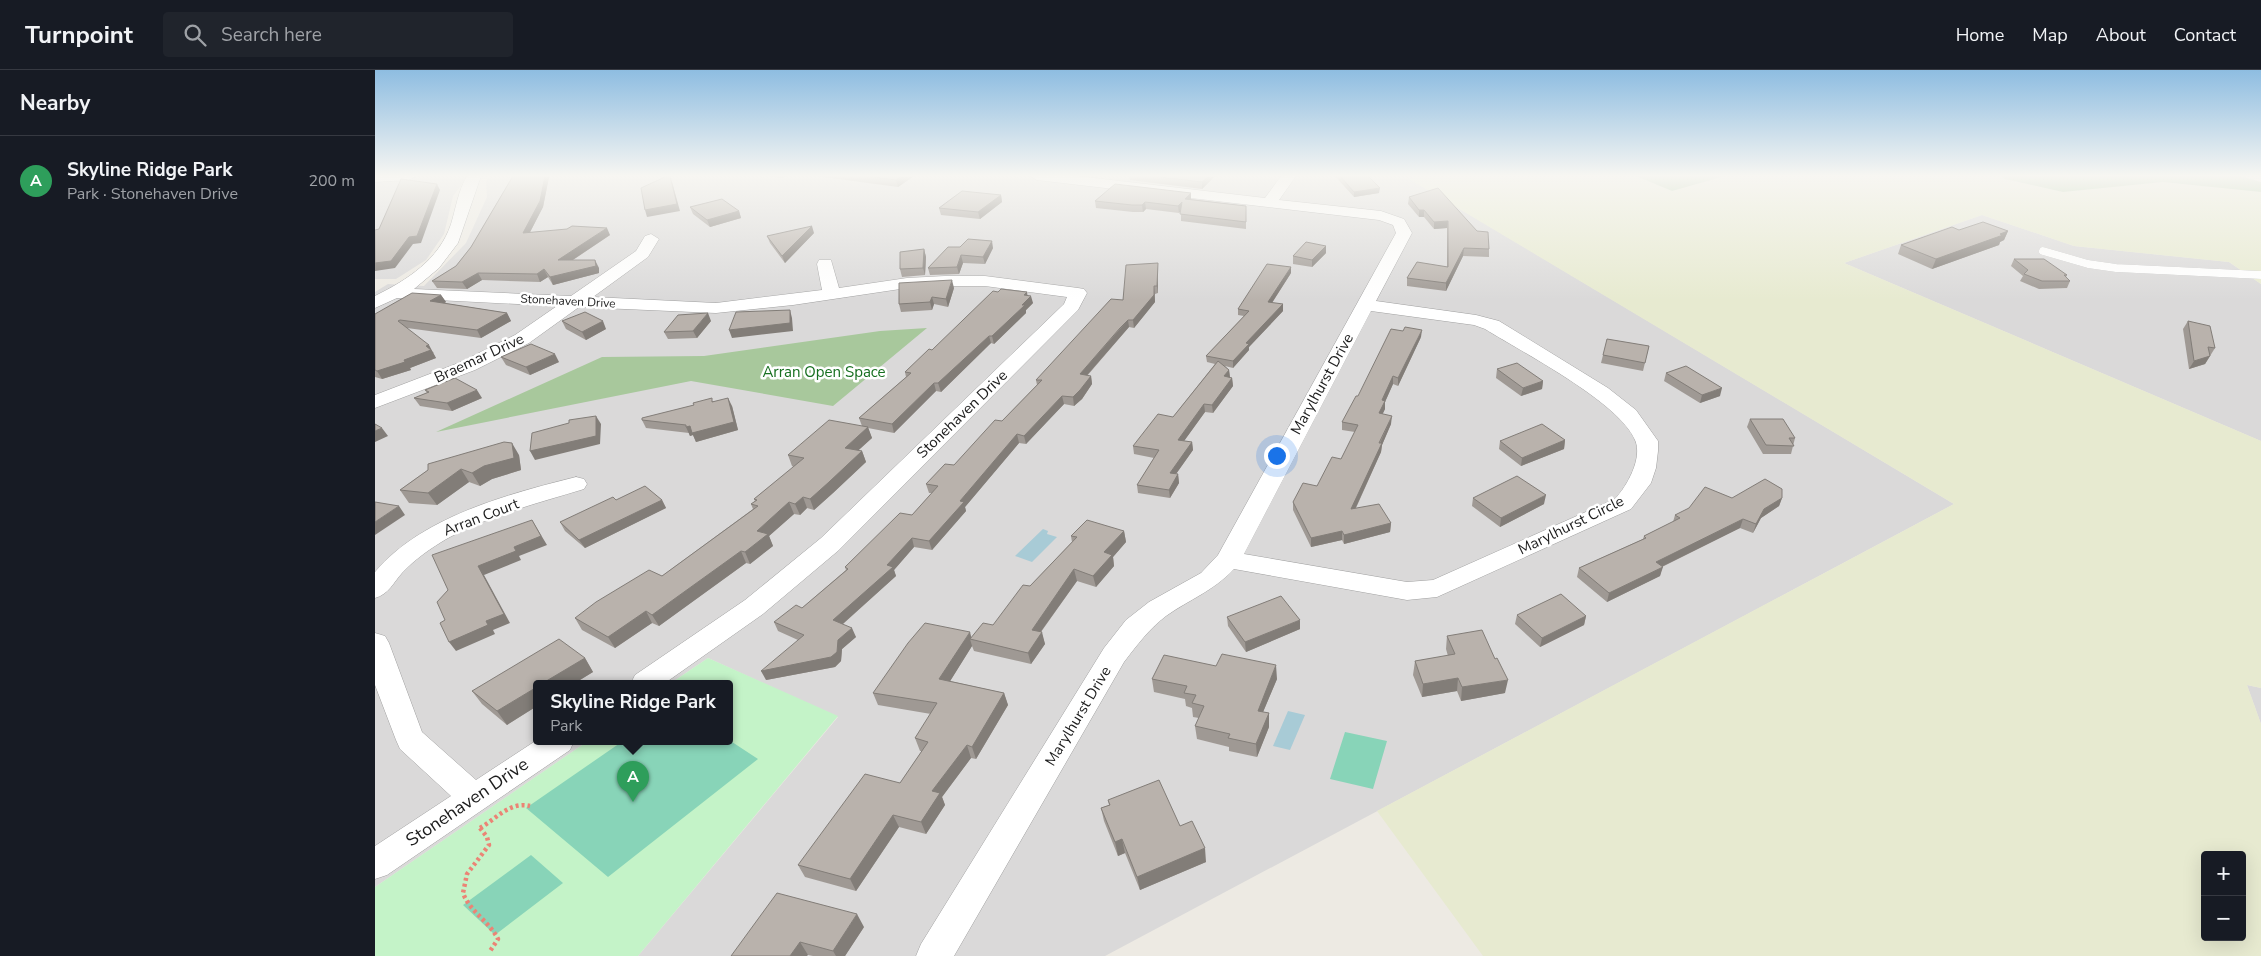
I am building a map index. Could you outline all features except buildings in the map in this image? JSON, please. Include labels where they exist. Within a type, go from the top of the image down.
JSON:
[{"type":"street","points":[[375,303],[394,293],[427,270],[447,251],[457,230],[460,217]]},
{"type":"street","name":"Marylhurst Drive","points":[[934,956],[1109,664],[1135,627],[1158,609],[1210,579],[1228,560],[1403,236],[1404,227],[1399,222],[1385,217]]},
{"type":"street","name":"Braemar Drive","points":[[375,402],[468,366],[536,331],[642,254],[651,240]]},
{"type":"street","points":[[825,264],[831,293]]},
{"type":"street","name":"Stonehaven Drive","points":[[394,293],[716,308],[777,302],[907,283],[945,281],[985,282],[1078,292],[1072,306],[830,544],[754,607],[649,680]]},
{"type":"street","name":"Marylhurst Circle","points":[[1228,560],[1407,591],[1437,588],[1623,504],[1636,490],[1642,478],[1647,441],[1629,414],[1601,392],[1492,325],[1477,320],[1365,305]]},
{"type":"street","name":"Arran Court","points":[[375,589],[400,558],[455,524],[576,484]]},
{"type":"street","points":[[375,643],[399,714],[411,740],[476,818]]},
{"type":"street","name":"Stonehaven Drive","points":[[375,864],[476,818],[555,745]]},
{"type":"lane","points":[[2043,251],[2094,265],[2171,273],[2232,272],[2261,275]]},
{"type":"path","points":[[490,951],[498,939],[495,931],[464,900],[463,884],[489,845],[487,836],[476,818],[513,806],[523,804],[529,806]]},
{"type":"shaded area","points":[[375,217],[448,217],[444,234],[426,260],[396,279],[375,279]]},
{"type":"shaded area","points":[[478,217],[1474,217],[1954,504],[1105,956],[638,956],[838,717],[708,658],[675,680],[533,680],[533,745],[582,745],[375,887],[375,292],[388,284],[424,286],[466,243]]},
{"type":"shaded area","points":[[1975,217],[1989,217],[2074,246],[2229,262],[2261,284],[2261,441],[1844,263]]},
{"type":"shaded area","points":[[2247,685],[2261,688],[2261,724]]},
{"type":"green space","points":[[1473,217],[1975,217],[1844,263],[2261,441],[2261,688],[2247,685],[2261,724],[2261,956],[1483,956],[1377,811],[1954,504]]},
{"type":"green space","points":[[1989,217],[2261,217],[2261,284],[2229,262],[2074,246]]},
{"type":"green space","name":"Arran Open Space","points":[[927,328],[833,406],[691,381],[436,432],[602,357],[704,356],[880,331]]},
{"type":"green space","points":[[708,658],[838,716],[638,956],[375,956],[375,887],[582,745],[733,745],[733,680],[675,680]]},
{"type":"green space","points":[[1345,732],[1387,741],[1373,789],[1330,779]]},
{"type":"green space","points":[[733,743],[758,759],[608,877],[526,808],[617,745],[733,745]]},
{"type":"green space","points":[[531,855],[563,883],[495,935],[463,905]]},
{"type":"water","points":[[1043,529],[1048,531],[1047,534],[1057,537],[1032,562],[1015,556]]},
{"type":"water","points":[[1288,711],[1305,715],[1290,750],[1273,746]]},
{"type":"place","name":"Skyline Ridge Park","points":[[633,802]]}]
